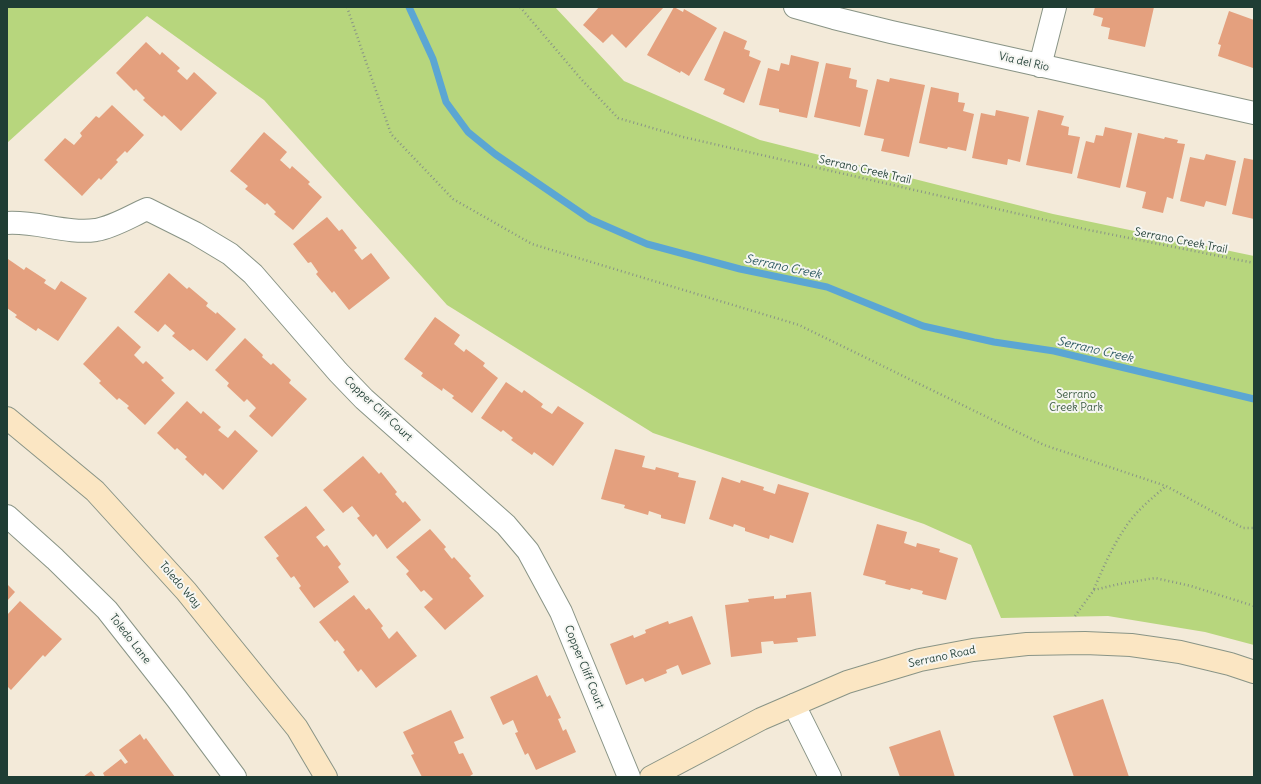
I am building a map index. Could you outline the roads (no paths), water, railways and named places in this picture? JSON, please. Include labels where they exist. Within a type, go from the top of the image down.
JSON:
[{"type":"street","name":"Via del Rio","points":[[795,7],[834,18],[1040,66],[1254,113]]},
{"type":"street","points":[[1040,66],[1056,7]]},
{"type":"street","name":"Copper Cliff Court","points":[[7,223],[20,222],[81,231],[112,225],[147,208],[195,233],[230,254],[253,274],[338,372],[364,399],[506,525],[528,551],[561,612],[629,777]]},
{"type":"street","name":"Toledo Way","points":[[7,418],[94,491],[186,591],[297,728],[326,777]]},
{"type":"street","name":"Toledo Lane","points":[[7,516],[55,559],[107,610],[177,698],[235,777]]},
{"type":"street","name":"Serrano Road","points":[[651,777],[761,719],[847,682],[920,660],[973,650],[1027,644],[1085,643],[1131,645],[1180,652],[1230,664],[1254,672]]},
{"type":"street","points":[[794,705],[830,777]]},
{"type":"waterway","name":"Serrano Creek","points":[[409,7],[433,59],[446,102],[468,132],[495,154],[590,219],[647,244],[740,269],[827,287],[923,326],[994,342],[1054,351],[1254,399]]},
{"type":"park label","name":"Serrano Creek Park","points":[[1076,401]]}]
